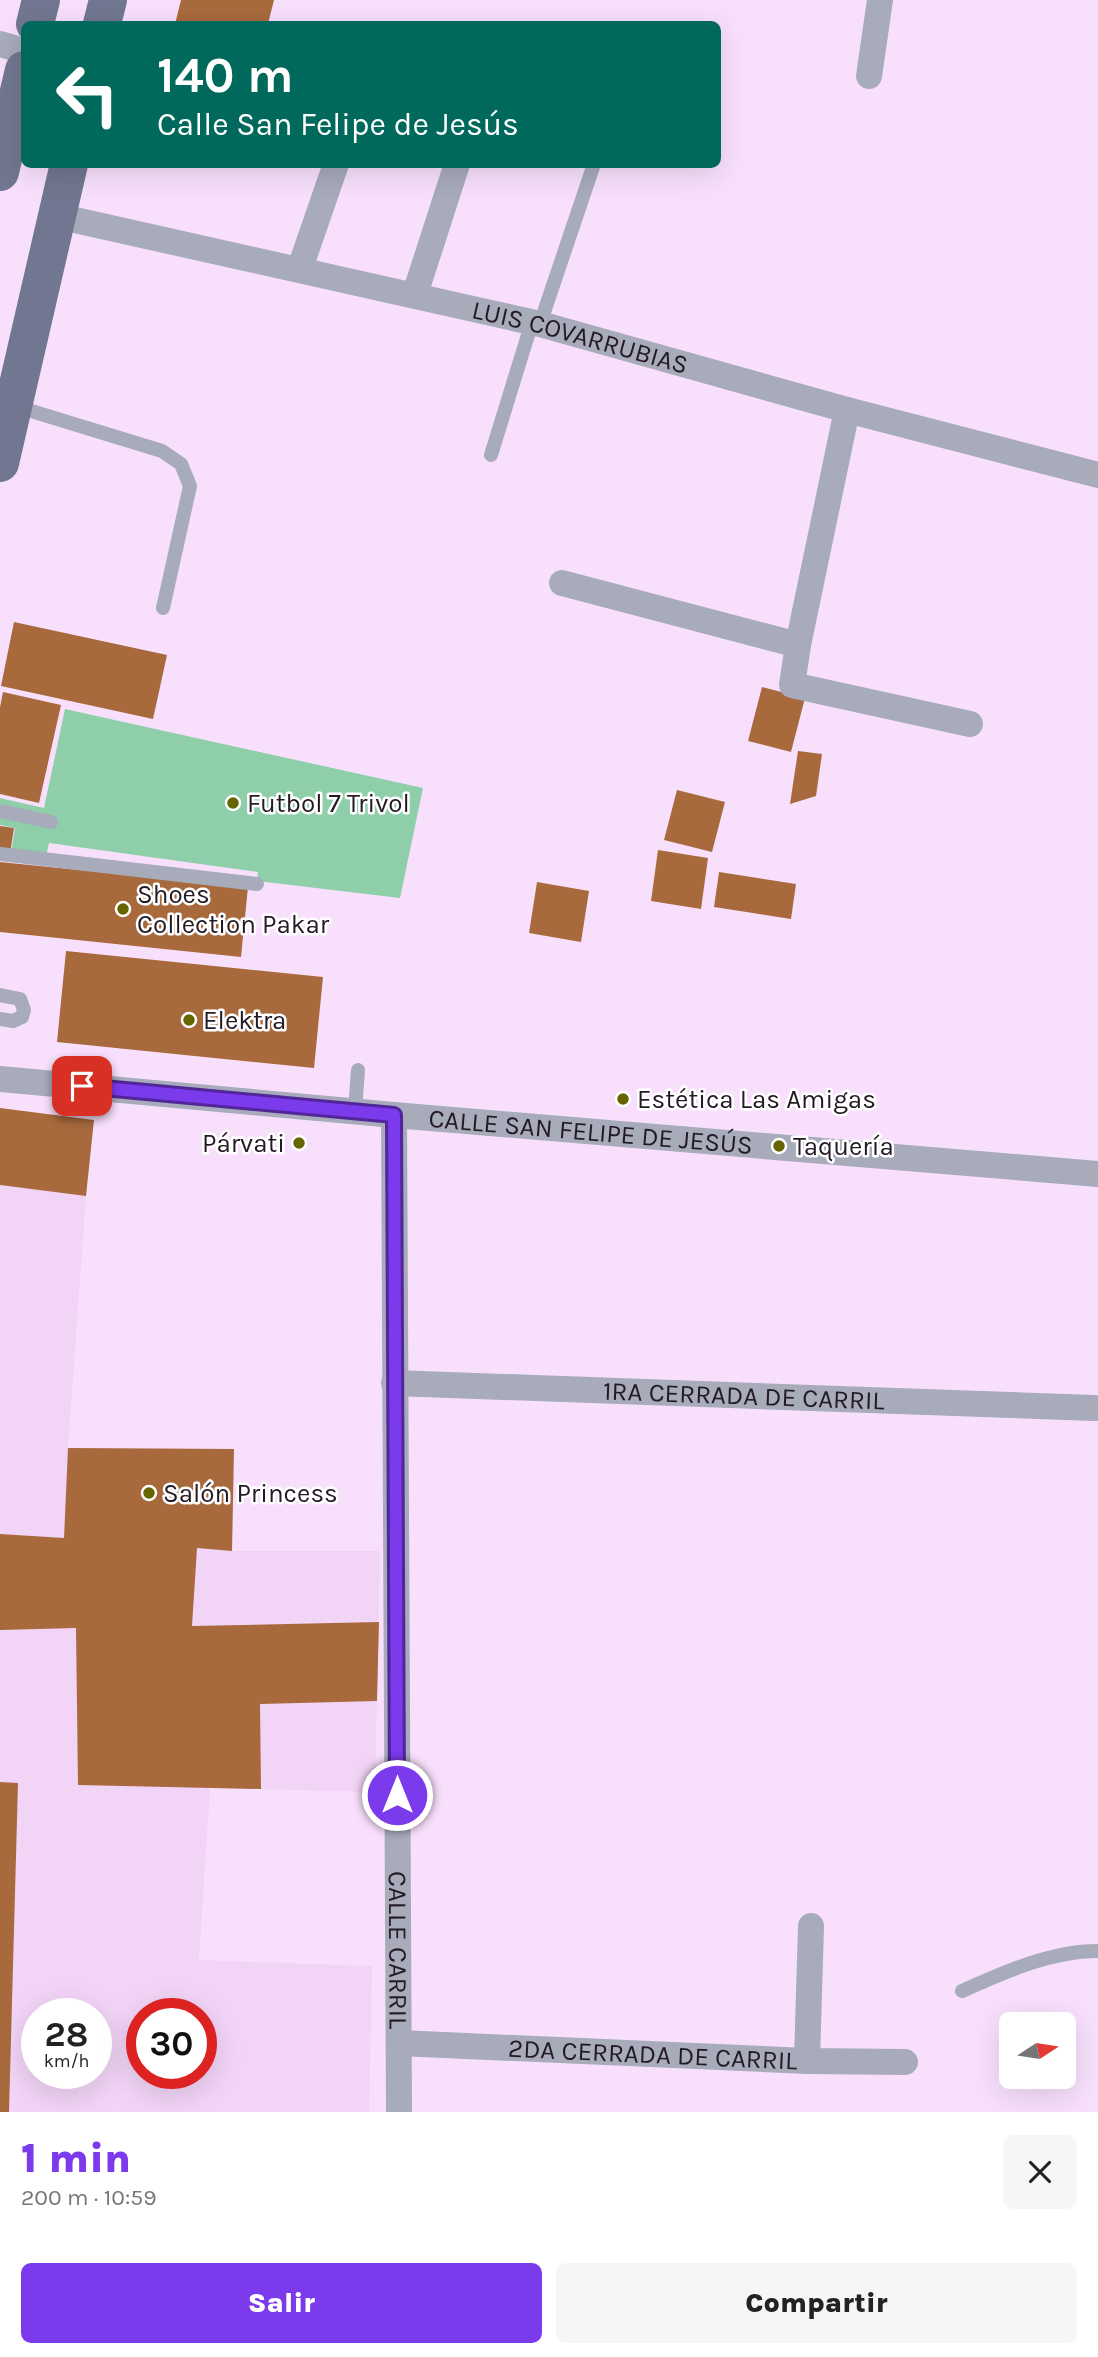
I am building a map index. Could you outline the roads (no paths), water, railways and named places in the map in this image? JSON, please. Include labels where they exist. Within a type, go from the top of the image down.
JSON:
[{"type":"main road","points":[[36,21],[41,0]]},
{"type":"main road","points":[[103,21],[107,0]]},
{"type":"main road","points":[[0,172],[21,83]]},
{"type":"main road","points":[[0,463],[68,168]]},
{"type":"street","points":[[869,76],[880,0]]},
{"type":"street","points":[[0,44],[21,50]]},
{"type":"street","points":[[300,268],[335,168]]},
{"type":"street","points":[[415,294],[456,168]]},
{"type":"street","name":"LUIS COVARRUBIAS","points":[[57,216],[300,268],[536,323],[847,410],[1098,475]]},
{"type":"street","points":[[847,410],[792,685],[970,724]]},
{"type":"street","points":[[562,583],[798,645]]},
{"type":"street","name":"CALLE SAN FELIPE DE JESÚS","points":[[0,1079],[1098,1174]]},
{"type":"street","name":"CALLE CARRIL","points":[[394,1115],[399,2112]]},
{"type":"street","name":"1RA CERRADA DE CARRIL","points":[[394,1383],[1094,1408]]},
{"type":"street","points":[[807,2061],[811,1926]]},
{"type":"street","name":"2DA CERRADA DE CARRIL","points":[[399,2043],[807,2061],[905,2062]]},
{"type":"lane","points":[[491,455],[593,168]]},
{"type":"lane","points":[[13,405],[162,452],[181,464],[190,486],[163,608]]},
{"type":"lane","points":[[0,811],[51,822]]},
{"type":"lane","points":[[0,854],[257,884]]},
{"type":"lane","points":[[0,995],[20,999],[24,1010],[22,1017],[13,1021],[0,1019]]},
{"type":"lane","points":[[355,1111],[358,1070]]},
{"type":"lane","points":[[962,1990],[1015,1967],[1084,1951],[1098,1951]]},
{"type":"place","name":"Futbol 7 Trivol","points":[[233,803]]},
{"type":"place","name":"Shoes Collection Pakar","points":[[123,909]]},
{"type":"place","name":"Elektra","points":[[189,1020]]},
{"type":"place","name":"Estética Las Amigas","points":[[623,1099]]},
{"type":"place","name":"Párvati","points":[[299,1143]]},
{"type":"place","name":"Taquería","points":[[779,1146]]},
{"type":"place","name":"Salón Princess","points":[[149,1493]]}]
